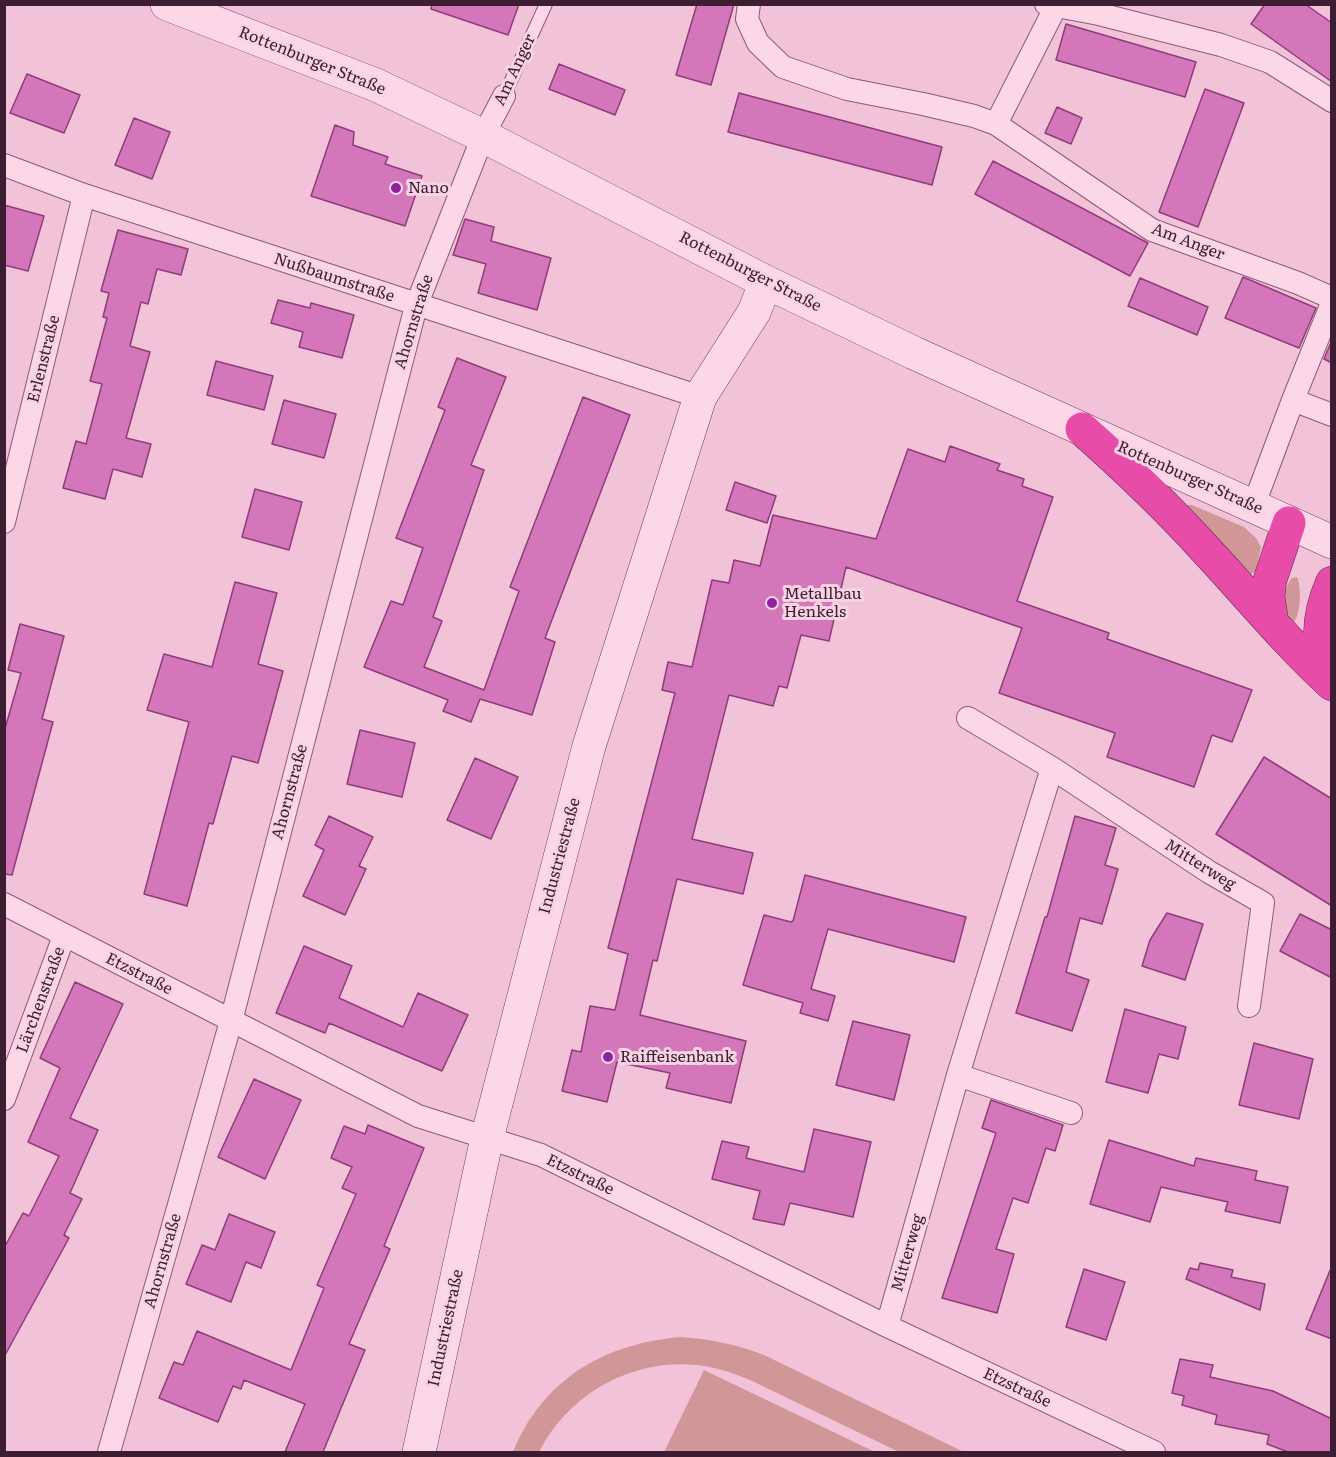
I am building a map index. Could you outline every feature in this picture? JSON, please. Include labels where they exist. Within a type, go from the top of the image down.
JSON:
[{"type":"highway","points":[[1082,429],[1154,495],[1309,663],[1332,684]]},
{"type":"highway","points":[[1272,622],[1268,596],[1270,580],[1290,523]]},
{"type":"highway","points":[[1332,583],[1324,602],[1319,635],[1332,675]]},
{"type":"street","name":"Rottenburger Straße","points":[[167,4],[376,85],[483,136],[766,282],[914,353],[1332,542]]},
{"type":"street","name":"Am Anger","points":[[749,4],[747,19],[758,43],[783,67],[847,89],[933,106],[996,124],[1152,230],[1332,298]]},
{"type":"street","points":[[996,124],[1051,5],[1099,14],[1221,45],[1270,62],[1332,101]]},
{"type":"street","name":"Am Anger","points":[[483,136],[504,96]]},
{"type":"street","name":"Ahornstraße","points":[[109,1452],[231,1021],[416,306],[483,136]]},
{"type":"street","name":"Nußbaumstraße","points":[[4,165],[84,195],[416,306],[700,397]]},
{"type":"street","name":"Erlenstraße","points":[[4,522],[84,195]]},
{"type":"street","name":"Industriestraße","points":[[419,1452],[487,1138],[589,746],[700,397],[754,312],[766,282]]},
{"type":"street","points":[[1253,507],[1332,303]]},
{"type":"street","points":[[1293,400],[1332,415]]},
{"type":"street","name":"Mitterweg","points":[[968,718],[1052,768],[1209,872],[1263,903],[1250,1006]]},
{"type":"street","name":"Mitterweg","points":[[887,1326],[958,1075],[1052,768]]},
{"type":"street","name":"Etzstraße","points":[[4,904],[418,1116],[541,1155],[887,1326],[1154,1452]]},
{"type":"street","name":"Lärchenstraße","points":[[4,1099],[64,936]]},
{"type":"street","points":[[958,1075],[1071,1113]]},
{"type":"lane","name":"Am Anger","points":[[504,96],[546,4]]},
{"type":"shaded area","points":[[1187,505],[1192,505],[1244,527],[1256,538],[1261,547],[1256,571],[1251,574],[1185,508]]},
{"type":"shaded area","points":[[1297,577],[1300,602],[1292,625],[1284,607],[1284,595],[1292,578]]},
{"type":"shaded area","points":[[680,1337],[723,1343],[764,1355],[964,1452],[899,1452],[744,1377],[704,1366],[673,1364],[649,1367],[605,1384],[567,1413],[551,1431],[539,1452],[513,1452],[526,1426],[541,1404],[559,1385],[579,1370],[602,1357],[626,1348]]},
{"type":"shaded area","points":[[704,1370],[875,1452],[664,1452]]},
{"type":"building","points":[[432,4],[519,4],[508,35],[431,9]]},
{"type":"building","points":[[697,4],[734,4],[711,85],[676,75]]},
{"type":"building","points":[[1265,4],[1305,4],[1332,23],[1332,82],[1251,24]]},
{"type":"building","points":[[1066,24],[1196,62],[1185,97],[1056,60]]},
{"type":"building","points":[[559,64],[625,90],[615,115],[549,89]]},
{"type":"building","points":[[27,74],[80,95],[64,133],[10,113]]},
{"type":"building","points":[[1205,89],[1244,103],[1198,227],[1159,212]]},
{"type":"building","points":[[739,93],[942,147],[932,185],[728,132]]},
{"type":"building","points":[[1057,107],[1082,118],[1071,144],[1045,133]]},
{"type":"building","points":[[134,118],[170,132],[152,179],[115,165]]},
{"type":"building","points":[[335,125],[354,132],[353,145],[388,157],[385,164],[422,176],[405,226],[311,196]]},
{"type":"building","points":[[993,161],[1148,243],[1130,276],[975,194]]},
{"type":"building","points":[[4,205],[44,216],[28,271],[4,265]]},
{"type":"building","points":[[465,219],[494,227],[491,241],[551,258],[537,310],[478,293],[486,264],[453,255]]},
{"type":"building","points":[[118,230],[188,249],[181,275],[157,269],[148,304],[141,302],[130,346],[150,352],[126,438],[151,444],[142,477],[113,469],[105,499],[63,488],[76,441],[86,444],[102,384],[90,381],[107,318],[103,317],[109,293],[101,291]]},
{"type":"building","points":[[1243,277],[1316,308],[1299,348],[1225,318]]},
{"type":"building","points":[[1140,278],[1208,307],[1197,335],[1128,306]]},
{"type":"building","points":[[278,300],[310,308],[311,303],[354,315],[342,358],[299,347],[303,332],[271,323]]},
{"type":"building","points":[[1332,340],[1332,363],[1324,359]]},
{"type":"building","points":[[457,358],[506,377],[471,465],[484,470],[433,617],[442,621],[424,667],[484,690],[519,591],[510,587],[583,397],[630,415],[545,638],[555,642],[532,715],[480,699],[471,722],[443,711],[448,700],[364,667],[391,601],[403,605],[423,548],[396,538],[445,410],[438,407]]},
{"type":"building","points":[[216,361],[273,376],[264,410],[207,395]]},
{"type":"building","points":[[284,400],[336,414],[324,458],[272,444]]},
{"type":"building","points":[[950,446],[1000,464],[997,470],[1024,479],[1022,486],[1053,497],[1017,601],[1109,633],[1107,639],[1252,690],[1232,742],[1212,735],[1194,787],[1107,757],[1115,733],[999,693],[1022,628],[846,567],[829,641],[801,635],[787,688],[779,686],[773,706],[729,695],[692,839],[753,853],[743,894],[677,879],[657,961],[653,960],[640,1015],[746,1041],[731,1103],[666,1088],[670,1073],[617,1062],[607,1102],[562,1091],[572,1050],[581,1052],[590,1006],[615,1010],[628,954],[608,948],[675,693],[662,690],[668,662],[692,667],[712,580],[729,583],[734,560],[760,566],[773,515],[876,539],[908,449],[945,462]]},
{"type":"building","points":[[735,482],[776,496],[767,523],[726,510]]},
{"type":"building","points":[[255,489],[302,502],[289,550],[242,537]]},
{"type":"building","points":[[235,582],[277,593],[258,664],[283,671],[258,763],[232,756],[213,824],[209,823],[187,906],[144,894],[189,722],[147,710],[164,654],[212,667]]},
{"type":"building","points":[[20,624],[64,636],[42,719],[53,722],[12,875],[4,874],[4,732],[21,673],[8,670]]},
{"type":"building","points":[[360,730],[415,743],[402,797],[347,784]]},
{"type":"building","points":[[1264,757],[1332,799],[1332,906],[1216,834]]},
{"type":"building","points":[[475,758],[518,777],[491,839],[447,820]]},
{"type":"building","points":[[329,816],[373,837],[359,866],[366,869],[345,915],[303,896],[324,850],[315,845]]},
{"type":"building","points":[[1075,816],[1116,828],[1105,865],[1118,869],[1102,924],[1080,918],[1066,972],[1089,980],[1072,1031],[1016,1013],[1045,917],[1047,917]]},
{"type":"building","points":[[805,875],[966,917],[954,962],[828,929],[811,989],[835,996],[828,1021],[800,1013],[803,1003],[743,985],[764,915],[793,921]]},
{"type":"building","points":[[1167,913],[1203,924],[1185,980],[1142,966],[1150,940]]},
{"type":"building","points":[[1300,914],[1332,930],[1332,978],[1280,951]]},
{"type":"building","points":[[304,946],[352,966],[339,998],[403,1027],[418,993],[468,1015],[442,1071],[329,1023],[325,1033],[276,1013]]},
{"type":"building","points":[[75,982],[123,1004],[70,1118],[98,1130],[70,1193],[82,1199],[64,1235],[69,1238],[4,1357],[4,1248],[23,1213],[29,1216],[59,1156],[28,1142],[60,1068],[40,1058]]},
{"type":"building","points":[[1125,1009],[1186,1027],[1178,1059],[1159,1054],[1148,1093],[1106,1082]]},
{"type":"building","points":[[853,1021],[910,1035],[894,1100],[836,1085]]},
{"type":"building","points":[[1254,1043],[1313,1059],[1299,1119],[1239,1105]]},
{"type":"building","points":[[254,1079],[301,1100],[265,1179],[218,1157]]},
{"type":"building","points":[[991,1100],[1063,1125],[1055,1151],[1046,1148],[1028,1203],[1013,1198],[996,1249],[1014,1254],[997,1313],[942,1298],[996,1133],[982,1128]]},
{"type":"building","points":[[368,1125],[424,1148],[384,1246],[390,1249],[349,1344],[365,1350],[323,1452],[285,1452],[305,1404],[244,1380],[241,1389],[233,1386],[218,1422],[159,1398],[174,1362],[183,1365],[197,1331],[291,1370],[324,1288],[317,1285],[356,1194],[342,1188],[352,1167],[331,1158],[344,1126],[365,1134]]},
{"type":"building","points":[[814,1129],[871,1142],[853,1217],[790,1203],[784,1225],[753,1219],[760,1191],[712,1179],[722,1141],[749,1147],[746,1158],[804,1172]]},
{"type":"building","points":[[1109,1140],[1194,1166],[1196,1158],[1257,1171],[1255,1180],[1288,1187],[1280,1223],[1225,1211],[1228,1202],[1161,1187],[1150,1222],[1090,1204]]},
{"type":"building","points":[[229,1214],[275,1232],[261,1268],[246,1262],[231,1302],[186,1284],[202,1245],[215,1250]]},
{"type":"building","points":[[1200,1263],[1233,1270],[1231,1277],[1265,1284],[1260,1310],[1186,1279],[1190,1268],[1198,1270]]},
{"type":"building","points":[[1332,1268],[1332,1339],[1306,1329]]},
{"type":"building","points":[[1084,1269],[1125,1282],[1106,1340],[1066,1327]]},
{"type":"building","points":[[1180,1359],[1213,1365],[1210,1377],[1273,1391],[1332,1419],[1332,1452],[1288,1452],[1267,1444],[1269,1435],[1215,1424],[1217,1415],[1182,1405],[1184,1396],[1172,1393]]},
{"type":"place","name":"Nano","points":[[396,188]]},
{"type":"place","name":"Metallbau Henkels","points":[[772,603]]},
{"type":"place","name":"Raiffeisenbank","points":[[608,1057]]}]
